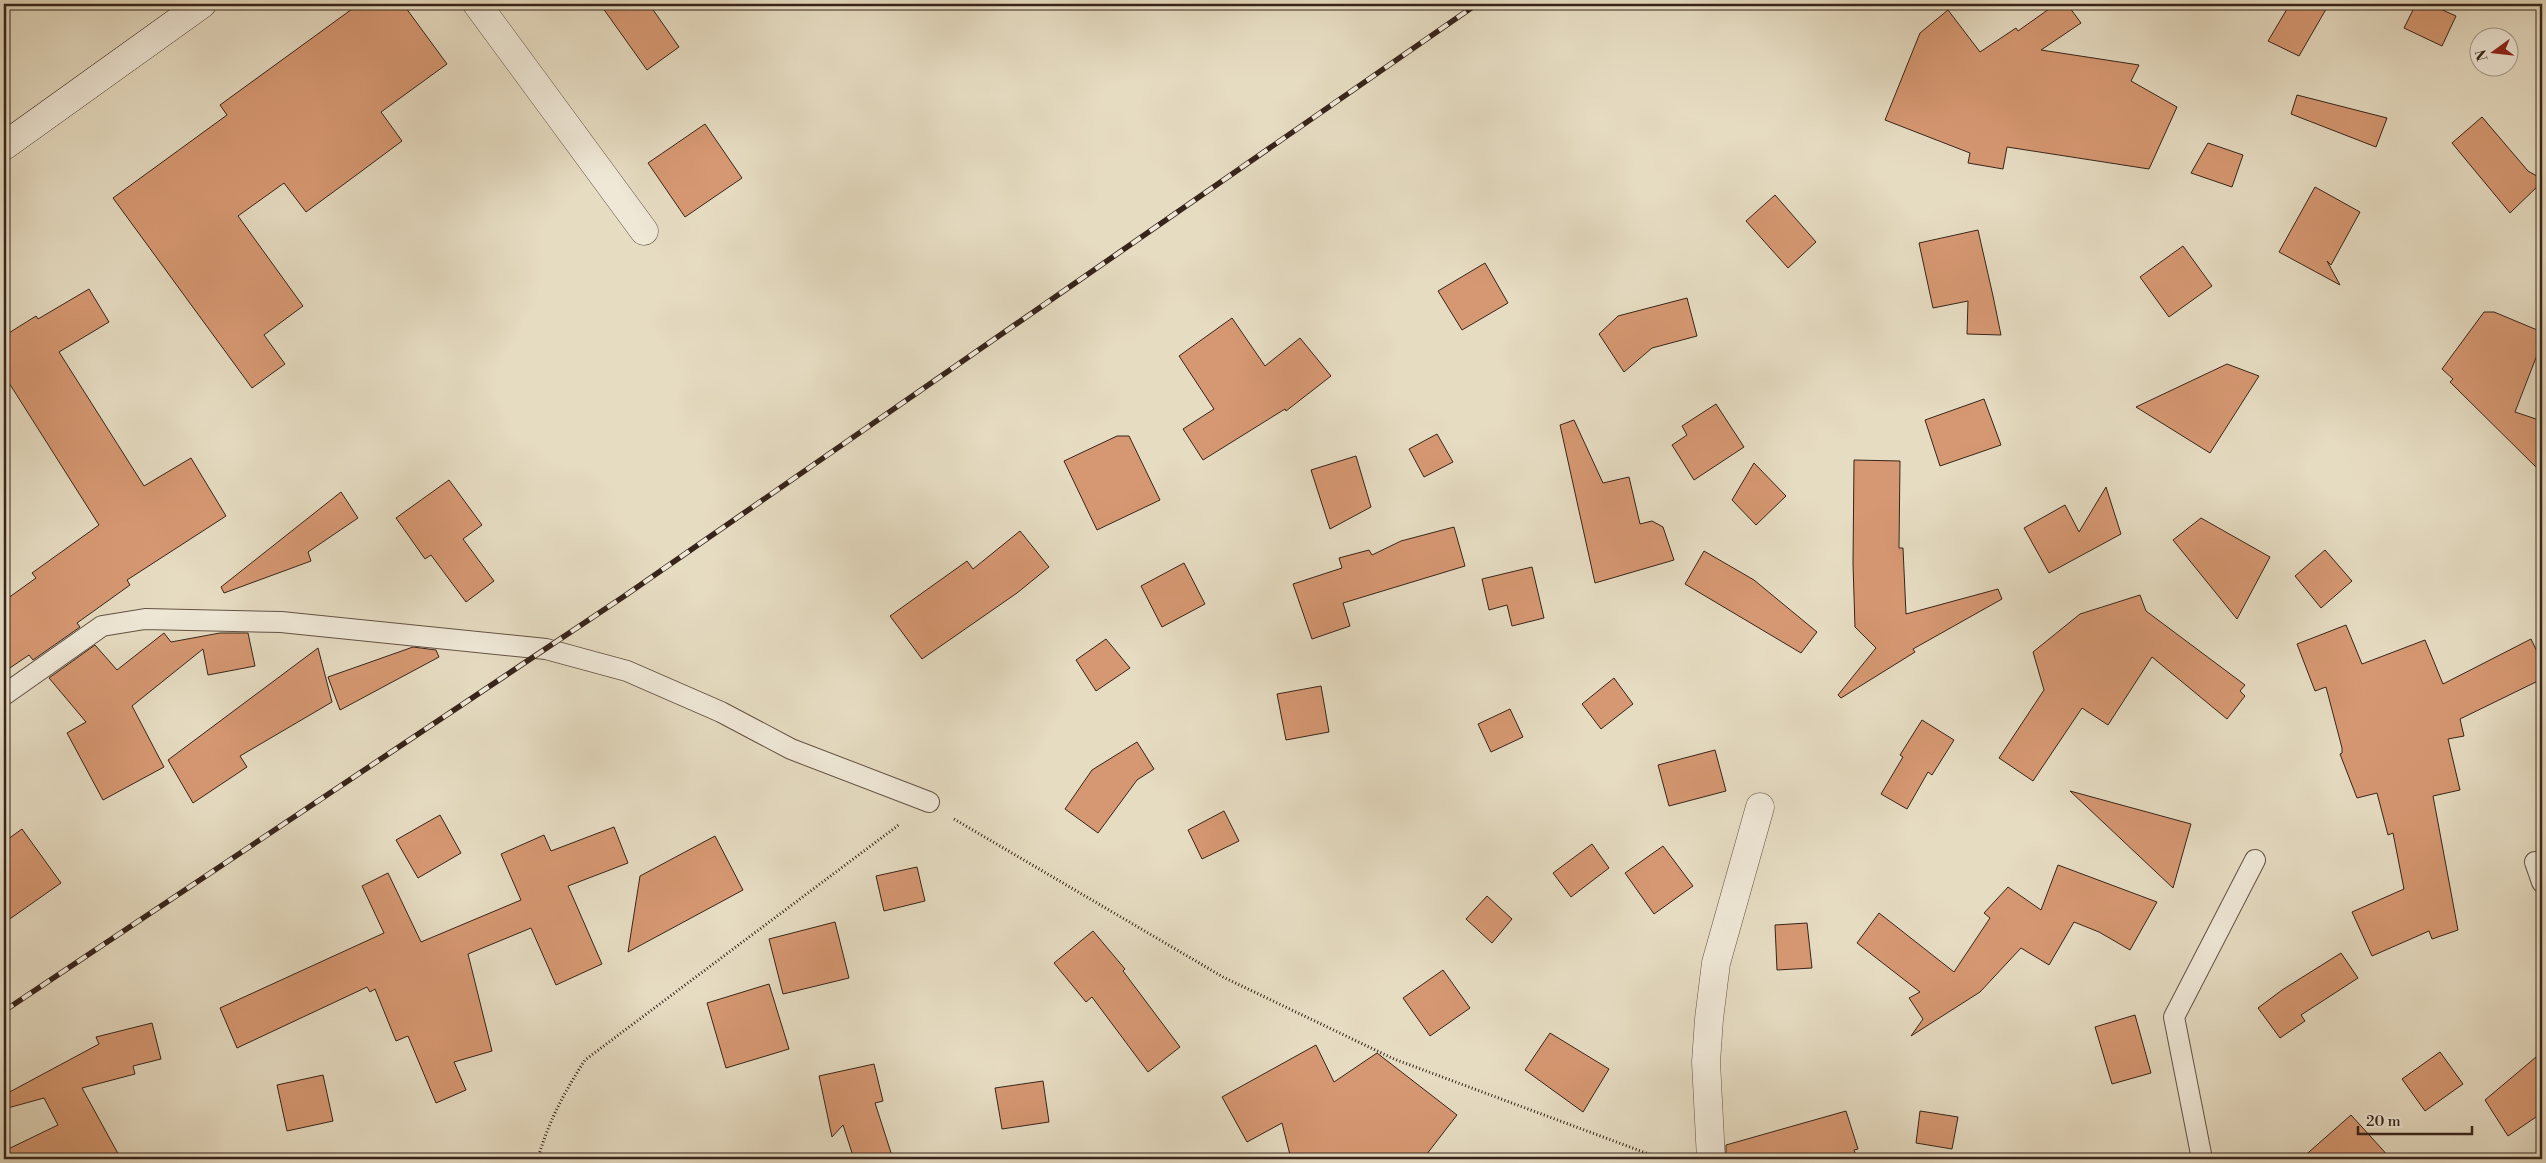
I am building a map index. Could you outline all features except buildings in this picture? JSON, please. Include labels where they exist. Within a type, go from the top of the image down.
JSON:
[{"type":"street","points":[[4,146],[202,4]]},
{"type":"street","points":[[477,4],[644,231]]},
{"type":"street","points":[[1710,1159],[1706,1062],[1716,963],[1760,806]]},
{"type":"lane","points":[[4,695],[102,626],[145,619],[281,622],[546,649],[627,671],[721,712],[791,749],[929,802]]},
{"type":"lane","points":[[2202,1159],[2174,1017],[2255,860]]},
{"type":"lane","points":[[2535,862],[2542,882]]},
{"type":"path","points":[[538,1159],[545,1134],[584,1060],[929,802],[978,835],[1232,981],[1394,1059],[1662,1159]]},
{"type":"railway","points":[[4,1011],[623,597],[1477,4]]}]
